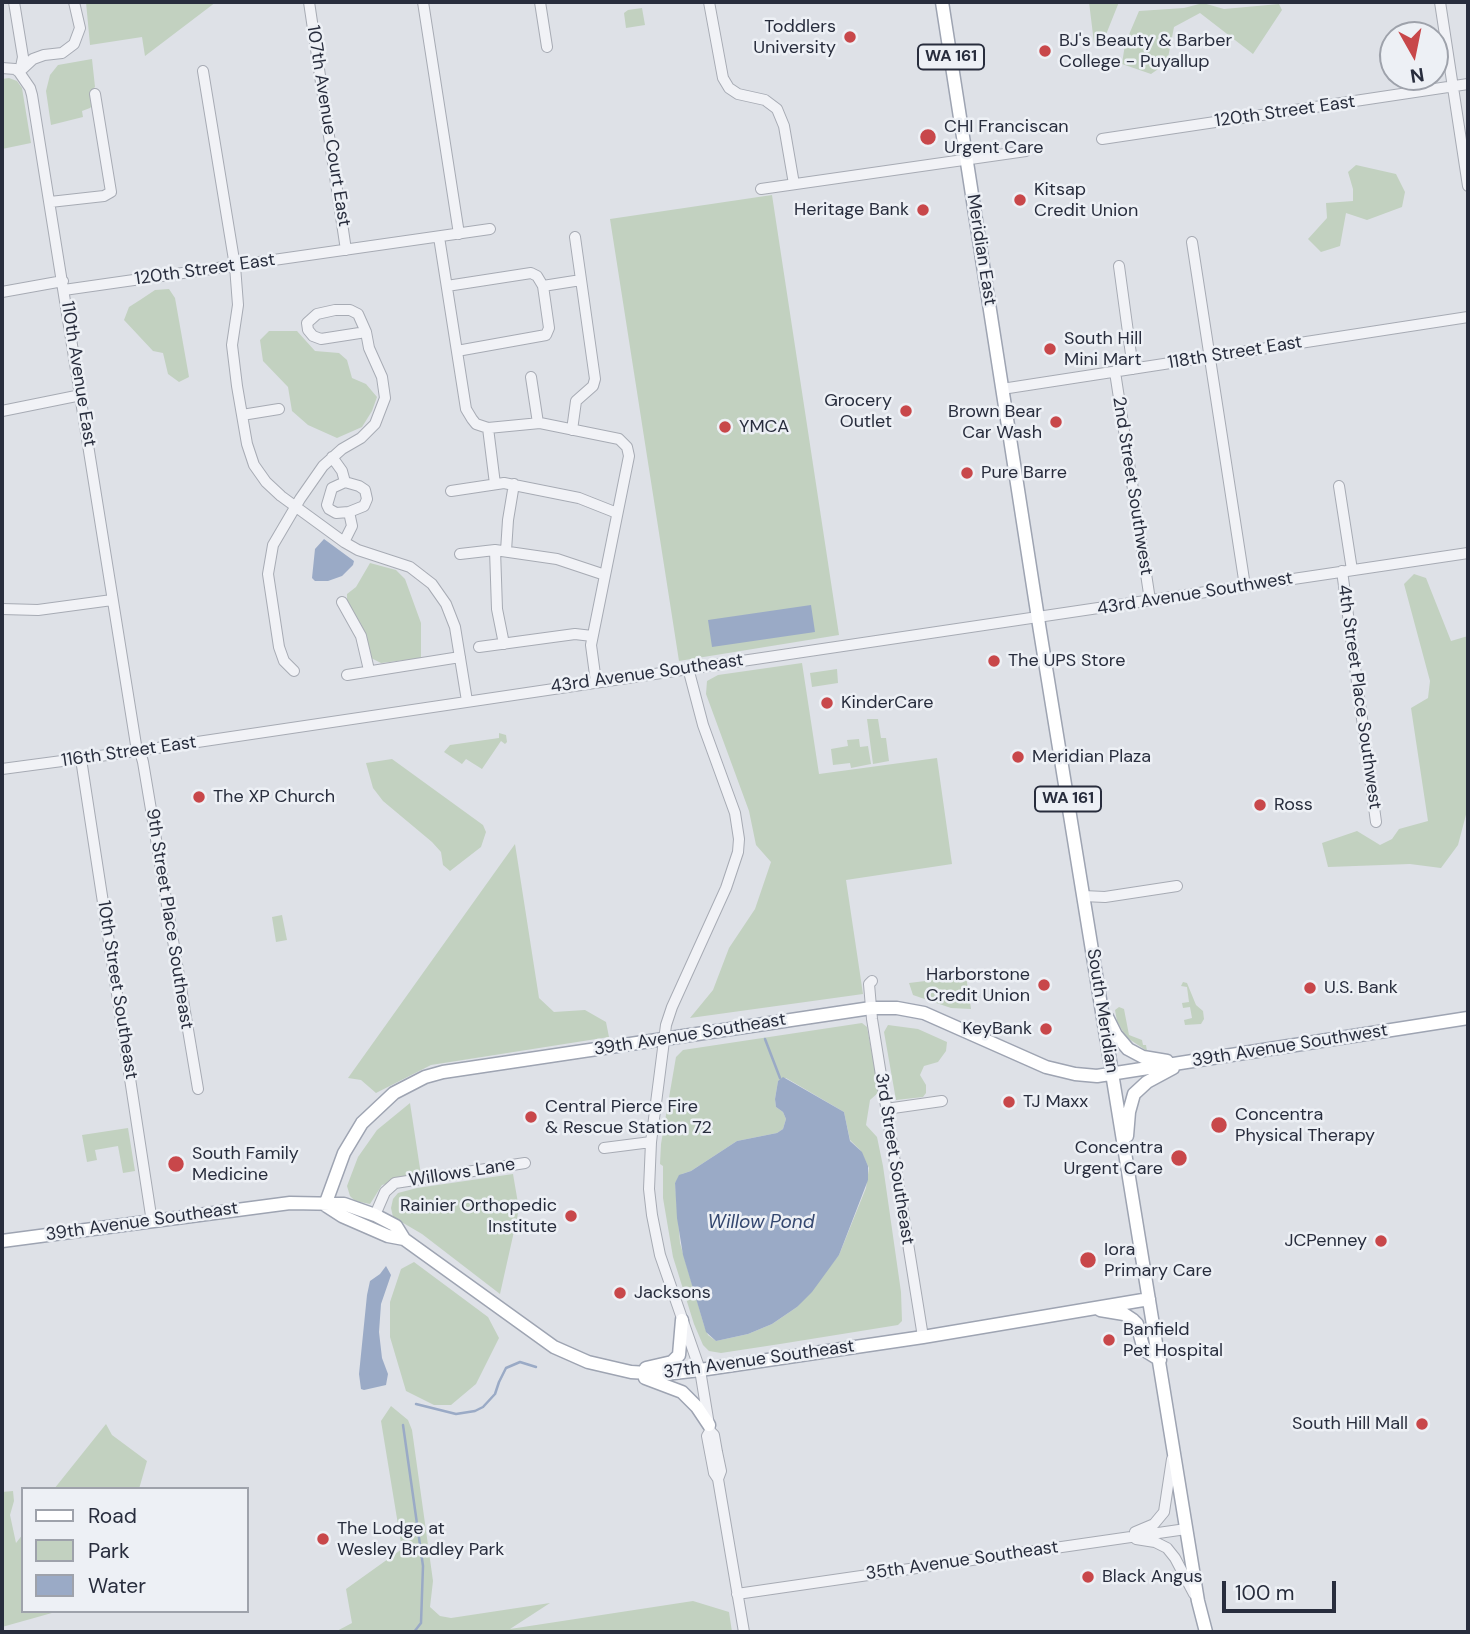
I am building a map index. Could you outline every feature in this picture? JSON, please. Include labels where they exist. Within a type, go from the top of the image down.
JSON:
[{"type":"main road","name":"Meridian East","points":[[942,2],[1002,389]]},
{"type":"main road","name":"South Meridian","points":[[1002,389],[1186,1529],[1206,1632]]},
{"type":"main road","points":[[1100,999],[1116,1035],[1128,1049],[1143,1057],[1181,1063]]},
{"type":"main road","name":"39th Avenue Southeast","points":[[325,1206],[345,1153],[357,1131],[375,1109],[408,1085],[443,1072],[871,1008],[911,1010],[937,1018],[1056,1070],[1085,1076],[1112,1075]]},
{"type":"main road","name":"39th Avenue Southwest","points":[[1112,1075],[1468,1018]]},
{"type":"main road","points":[[1125,1154],[1129,1112],[1135,1094],[1147,1083],[1181,1063]]},
{"type":"main road","name":"39th Avenue Southeast","points":[[2,1241],[274,1204],[344,1204],[371,1220]]},
{"type":"main road","name":"37th Avenue Southeast","points":[[371,1220],[396,1226],[404,1239],[544,1341],[588,1362],[618,1370],[665,1374],[700,1370],[923,1337],[1149,1299]]},
{"type":"main road","points":[[1086,1309],[1128,1316],[1137,1324],[1144,1350],[1160,1360]]},
{"type":"main road","points":[[618,1370],[650,1368],[672,1362],[681,1350],[682,1320]]},
{"type":"main road","points":[[618,1370],[681,1391],[697,1407],[709,1428]]},
{"type":"street","name":"110th Avenue East","points":[[14,2],[23,57],[19,72],[32,94],[137,751]]},
{"type":"street","points":[[2,68],[19,72],[33,59],[68,50],[78,37],[74,2]]},
{"type":"street","name":"107th Avenue Court East","points":[[309,2],[346,250]]},
{"type":"street","points":[[423,2],[459,234]]},
{"type":"street","points":[[540,2],[547,47]]},
{"type":"street","points":[[709,2],[723,79],[733,91],[770,103],[781,115],[794,184]]},
{"type":"street","points":[[1440,2],[1468,186]]},
{"type":"street","points":[[203,71],[235,266],[239,305],[232,345],[247,444],[254,465],[266,482],[344,542],[358,550],[410,567],[432,584],[451,614],[467,701]]},
{"type":"street","name":"120th Street East","points":[[1102,139],[1468,84]]},
{"type":"street","points":[[50,202],[95,197],[111,192],[95,94]]},
{"type":"street","points":[[761,189],[1026,151]]},
{"type":"street","name":"120th Street East","points":[[2,292],[235,266],[490,229]]},
{"type":"street","points":[[439,237],[466,409],[476,424],[488,428],[538,423],[619,439],[627,447],[629,456],[590,645],[596,682]]},
{"type":"street","points":[[572,430],[576,401],[593,386],[594,379],[575,237]]},
{"type":"street","points":[[1192,242],[1245,586]]},
{"type":"street","points":[[1118,266],[1133,369]]},
{"type":"street","points":[[447,286],[531,273],[537,276],[543,286],[549,328],[546,335],[457,351]]},
{"type":"street","points":[[543,286],[581,280]]},
{"type":"street","points":[[295,671],[281,654],[268,574],[273,545],[295,506],[323,466],[369,432],[383,406],[383,377],[369,348],[366,332],[358,314],[350,310],[335,310],[317,314],[307,323],[313,336],[321,339],[366,332]]},
{"type":"street","name":"118th Street East","points":[[1002,389],[1468,317]]},
{"type":"street","name":"2nd Street Southwest","points":[[1115,372],[1150,600]]},
{"type":"street","points":[[531,377],[538,423]]},
{"type":"street","points":[[2,411],[81,395]]},
{"type":"street","points":[[242,415],[279,409]]},
{"type":"street","points":[[488,428],[495,484]]},
{"type":"street","points":[[332,457],[342,471],[345,482]]},
{"type":"street","points":[[345,482],[365,490],[367,499],[364,506],[349,512],[336,513],[327,505],[332,488],[345,482]]},
{"type":"street","points":[[451,491],[514,484],[579,498],[617,513]]},
{"type":"street","points":[[506,551],[514,484]]},
{"type":"street","name":"4th Street Place Southwest","points":[[1339,486],[1376,822]]},
{"type":"street","points":[[344,542],[352,526],[349,512]]},
{"type":"street","points":[[495,550],[497,609],[503,644]]},
{"type":"street","points":[[460,554],[506,551],[557,559],[605,575]]},
{"type":"street","points":[[1347,571],[1468,553]]},
{"type":"street","name":"43rd Avenue Southwest","points":[[1038,618],[1347,571]]},
{"type":"street","points":[[2,608],[38,610],[112,600]]},
{"type":"street","points":[[342,602],[361,636],[369,670]]},
{"type":"street","name":"43rd Avenue Southeast","points":[[255,733],[1038,618]]},
{"type":"street","points":[[479,647],[575,634],[592,636]]},
{"type":"street","points":[[347,675],[460,657]]},
{"type":"street","points":[[688,668],[703,725],[730,798],[739,839],[734,866],[672,1007],[663,1039],[649,1174],[652,1215],[660,1255],[700,1370],[713,1473],[718,1479],[744,1632]]},
{"type":"street","name":"116th Street East","points":[[2,769],[255,733]]},
{"type":"street","name":"9th Street Place Southeast","points":[[137,751],[143,762],[198,1089]]},
{"type":"street","name":"10th Street Southeast","points":[[81,759],[152,1222]]},
{"type":"street","points":[[1083,896],[1105,897],[1177,886]]},
{"type":"street","name":"3rd Street Southeast","points":[[872,981],[869,984],[871,1008],[923,1337]]},
{"type":"street","points":[[886,1109],[942,1101]]},
{"type":"street","points":[[604,1148],[651,1142]]},
{"type":"street","name":"Willows Lane","points":[[371,1220],[385,1192],[395,1183],[525,1163]]},
{"type":"street","points":[[1122,1538],[1154,1524],[1164,1512],[1173,1447]]},
{"type":"street","name":"35th Avenue Southeast","points":[[737,1594],[1186,1529]]},
{"type":"street","points":[[1122,1538],[1164,1545],[1175,1558],[1198,1601]]},
{"type":"green space","points":[[86,2],[216,2],[145,56],[142,37],[90,45]]},
{"type":"green space","points":[[1089,2],[1119,2],[1101,47],[1094,43]]},
{"type":"green space","points":[[1203,3],[1224,9],[1279,4],[1282,10],[1253,54],[1200,13],[1174,27],[1167,63],[1151,74],[1122,64],[1125,44],[1139,11],[1184,8]]},
{"type":"green space","points":[[642,8],[645,25],[626,28],[624,13]]},
{"type":"green space","points":[[92,59],[94,104],[82,111],[83,117],[51,125],[46,91],[50,75],[58,65]]},
{"type":"green space","points":[[2,79],[17,81],[22,88],[31,143],[2,149]]},
{"type":"green space","points":[[1356,165],[1396,174],[1405,192],[1402,207],[1367,220],[1346,213],[1340,246],[1321,252],[1308,239],[1327,218],[1326,203],[1353,201],[1348,172]]},
{"type":"green space","name":"YMCA","points":[[772,195],[839,635],[679,661],[610,219]]},
{"type":"green space","points":[[169,289],[175,298],[189,377],[179,382],[168,374],[163,353],[153,351],[124,320],[129,307],[155,290]]},
{"type":"green space","points":[[269,331],[297,331],[315,351],[339,353],[347,360],[352,378],[366,384],[377,397],[362,427],[337,438],[308,425],[292,411],[288,387],[263,361],[260,340]]},
{"type":"green space","points":[[370,563],[396,570],[405,579],[421,623],[421,658],[381,663],[371,658],[361,624],[347,602],[347,594],[356,587]]},
{"type":"green space","points":[[1414,574],[1426,578],[1451,641],[1468,636],[1468,807],[1458,845],[1441,868],[1410,864],[1328,867],[1322,843],[1357,831],[1380,845],[1392,839],[1399,829],[1428,821],[1411,708],[1428,698],[1430,681],[1404,584]]},
{"type":"green space","points":[[802,663],[819,774],[937,758],[952,864],[846,880],[863,994],[690,1018],[713,990],[729,948],[755,909],[771,862],[756,845],[749,811],[706,694],[707,681],[718,675]]},
{"type":"green space","points":[[837,669],[838,683],[812,687],[810,673]]},
{"type":"green space","points":[[867,719],[878,719],[881,738],[886,738],[889,761],[873,764]]},
{"type":"green space","points":[[499,733],[506,735],[507,742],[505,744],[501,741],[482,769],[466,759],[462,764],[444,752],[450,745],[499,738]]},
{"type":"green space","points":[[859,739],[860,747],[868,746],[871,764],[851,768],[850,763],[833,765],[831,749],[848,746],[847,740]]},
{"type":"green space","points":[[392,759],[483,825],[486,832],[481,847],[450,871],[443,865],[441,852],[432,842],[383,801],[373,788],[366,763]]},
{"type":"green space","points":[[515,844],[539,998],[554,1012],[585,1010],[606,1022],[609,1037],[431,1065],[376,1093],[361,1080],[348,1078]]},
{"type":"green space","points":[[282,915],[287,940],[276,942],[272,917]]},
{"type":"green space","points":[[966,976],[971,1009],[951,1008],[913,995],[909,983]]},
{"type":"green space","points":[[1183,982],[1187,983],[1196,1005],[1203,1011],[1204,1019],[1201,1024],[1185,1025],[1184,1020],[1192,1018],[1190,1007],[1183,1008],[1182,1003],[1189,1002],[1187,987],[1181,986]]},
{"type":"green space","points":[[1119,1007],[1124,1009],[1129,1035],[1142,1040],[1147,1051],[1126,1037],[1117,1021],[1115,1010]]},
{"type":"green space","points":[[862,1023],[867,1027],[879,1092],[870,1100],[866,1125],[877,1137],[883,1166],[901,1292],[902,1321],[898,1325],[721,1353],[709,1351],[703,1345],[673,1257],[663,1198],[663,1166],[660,1164],[676,1057],[683,1050]],"holes":[[[786,1078],[844,1112],[850,1140],[860,1150],[869,1168],[866,1188],[839,1255],[797,1307],[772,1324],[748,1334],[716,1341],[708,1335],[704,1325],[680,1243],[675,1183],[682,1174],[737,1141],[777,1133],[783,1129],[786,1119],[783,1112],[776,1107],[775,1099],[778,1081]]]},
{"type":"green space","points":[[888,1025],[918,1029],[947,1042],[946,1051],[938,1062],[924,1066],[920,1075],[926,1085],[923,1097],[896,1100],[884,1032]]},
{"type":"green space","points":[[410,1103],[421,1175],[382,1185],[370,1204],[355,1201],[347,1186],[358,1157],[377,1130]]},
{"type":"green space","points":[[128,1128],[135,1171],[123,1173],[118,1146],[95,1150],[97,1160],[87,1162],[82,1135]]},
{"type":"green space","points":[[513,1174],[519,1209],[500,1294],[422,1234],[393,1217],[391,1208],[398,1193]]},
{"type":"green space","points":[[414,1262],[488,1317],[499,1338],[476,1384],[451,1405],[434,1405],[406,1391],[390,1337],[390,1302],[401,1269]]},
{"type":"green space","points":[[391,1406],[408,1420],[412,1430],[433,1581],[430,1607],[440,1616],[451,1618],[550,1603],[510,1629],[693,1601],[729,1612],[732,1632],[335,1632],[352,1623],[346,1589],[402,1549],[381,1421]]},
{"type":"green space","points":[[106,1424],[112,1435],[147,1461],[140,1487],[56,1487]]},
{"type":"green space","points":[[13,1491],[14,1501],[10,1515],[16,1543],[21,1537],[21,1613],[52,1613],[2,1627],[2,1492]]},
{"type":"water","points":[[324,539],[354,561],[342,576],[328,581],[315,581],[312,578],[315,549]]},
{"type":"water","points":[[811,605],[815,632],[712,647],[708,620]]},
{"type":"water","name":"Willow Pond","points":[[783,1077],[844,1112],[850,1141],[862,1152],[868,1166],[868,1180],[839,1255],[812,1292],[797,1307],[772,1324],[748,1334],[716,1341],[706,1332],[683,1255],[675,1183],[679,1175],[691,1171],[737,1141],[777,1133],[783,1129],[786,1119],[783,1112],[776,1107],[775,1099],[778,1081]]},
{"type":"water","points":[[386,1266],[391,1275],[381,1304],[379,1332],[382,1358],[388,1374],[386,1385],[364,1390],[361,1389],[359,1374],[367,1295],[370,1281]]},
{"type":"waterway","points":[[765,1039],[780,1078]]},
{"type":"waterway","points":[[416,1404],[456,1414],[475,1411],[483,1407],[495,1394],[506,1368],[520,1362],[536,1367]]},
{"type":"waterway","points":[[403,1425],[423,1566],[421,1623],[414,1632]]},
{"type":"place","name":"Toddlers University","points":[[850,37]]},
{"type":"place","name":"BJ's Beauty & Barber College - Puyallup","points":[[1045,51]]},
{"type":"place","name":"CHI Franciscan Urgent Care","points":[[928,137]]},
{"type":"place","name":"Kitsap Credit Union","points":[[1020,200]]},
{"type":"place","name":"Heritage Bank","points":[[923,210]]},
{"type":"place","name":"South Hill Mini Mart","points":[[1050,349]]},
{"type":"place","name":"Grocery Outlet","points":[[906,411]]},
{"type":"place","name":"Brown Bear Car Wash","points":[[1056,422]]},
{"type":"place","name":"YMCA","points":[[725,427]]},
{"type":"place","name":"Pure Barre","points":[[967,473]]},
{"type":"place","name":"The UPS Store","points":[[994,661]]},
{"type":"place","name":"KinderCare","points":[[827,703]]},
{"type":"place","name":"Meridian Plaza","points":[[1018,757]]},
{"type":"place","name":"The XP Church","points":[[199,797]]},
{"type":"place","name":"Ross","points":[[1260,805]]},
{"type":"place","name":"Harborstone Credit Union","points":[[1044,985]]},
{"type":"place","name":"U.S. Bank","points":[[1310,988]]},
{"type":"place","name":"KeyBank","points":[[1046,1029]]},
{"type":"place","name":"TJ Maxx","points":[[1009,1102]]},
{"type":"place","name":"Central Pierce Fire & Rescue Station 72","points":[[531,1117]]},
{"type":"place","name":"Concentra Physical Therapy","points":[[1219,1125]]},
{"type":"place","name":"Concentra Urgent Care","points":[[1179,1158]]},
{"type":"place","name":"South Family Medicine","points":[[176,1164]]},
{"type":"place","name":"Rainier Orthopedic Institute","points":[[571,1216]]},
{"type":"place","name":"JCPenney","points":[[1381,1241]]},
{"type":"place","name":"Iora Primary Care","points":[[1088,1260]]},
{"type":"place","name":"Jacksons","points":[[620,1293]]},
{"type":"place","name":"Banfield Pet Hospital","points":[[1109,1340]]},
{"type":"place","name":"South Hill Mall","points":[[1422,1424]]},
{"type":"place","name":"The Lodge at Wesley Bradley Park","points":[[323,1539]]},
{"type":"place","name":"Black Angus","points":[[1088,1577]]}]
